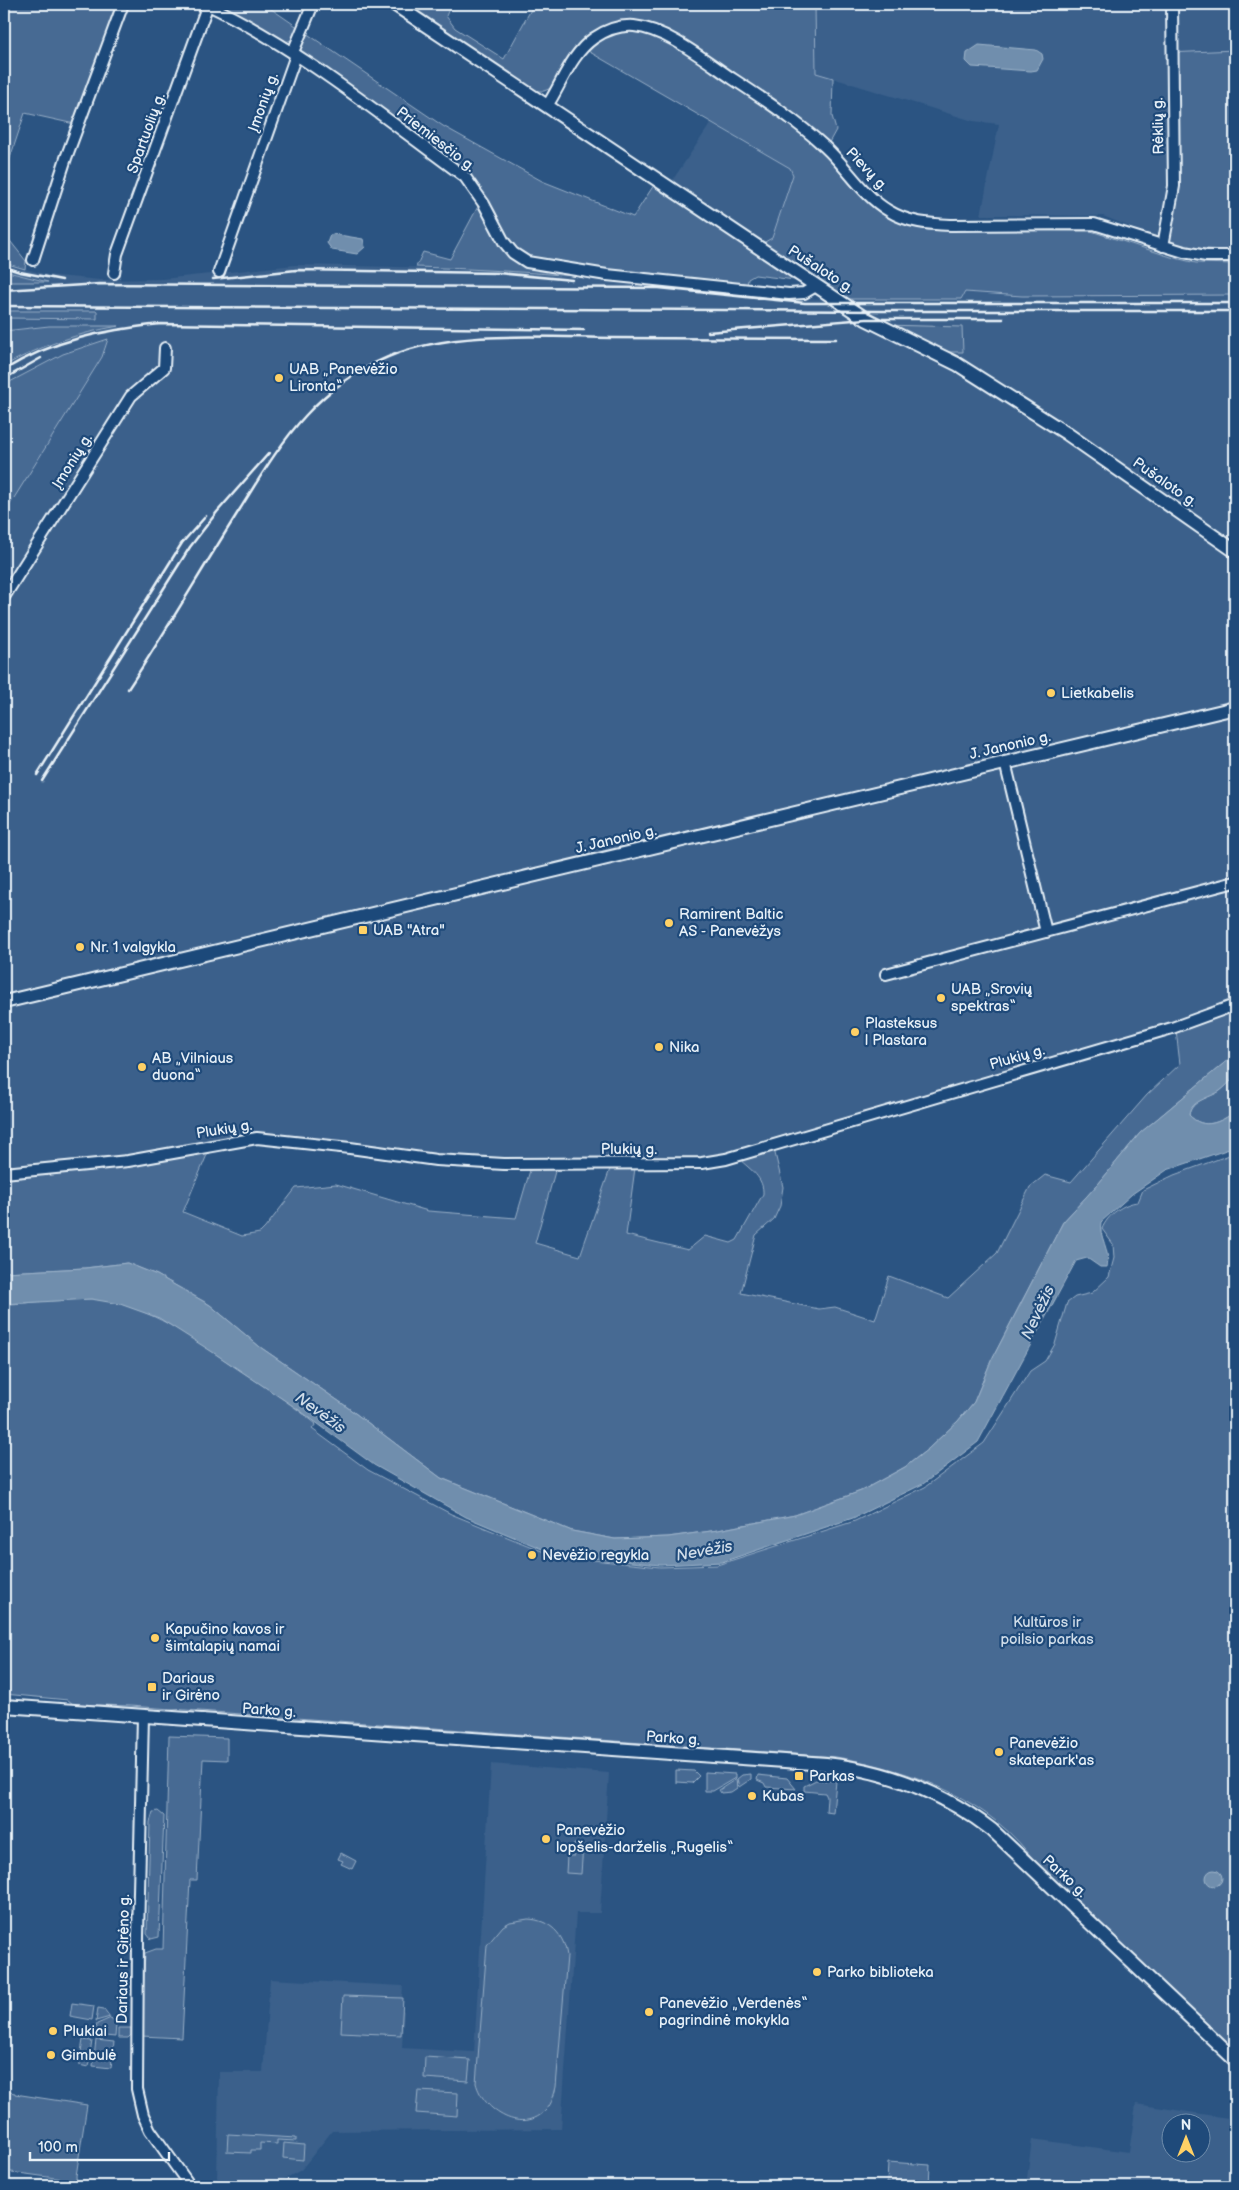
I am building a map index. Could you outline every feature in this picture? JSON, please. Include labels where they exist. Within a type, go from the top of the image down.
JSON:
[{"type":"main road","name":"Pušaloto g.","points":[[394,4],[816,286],[880,326],[958,364],[1066,433],[1235,550]]},
{"type":"main road","name":"J. Janonio g.","points":[[4,1002],[1235,708]]},
{"type":"main road","name":"Parko g.","points":[[4,1706],[826,1764],[864,1770],[903,1780],[946,1799],[992,1830],[1235,2060]]},
{"type":"street","points":[[33,260],[66,158],[123,4]]},
{"type":"street","name":"Priemiesčio g.","points":[[207,4],[255,28],[294,54],[465,177],[484,204],[504,242],[513,253],[527,262],[607,275],[789,294],[804,293],[816,286]]},
{"type":"street","name":"Spartuolių g.","points":[[114,273],[117,254],[207,4]]},
{"type":"street","name":"Įmonių g.","points":[[219,272],[313,4]]},
{"type":"street","name":"Rėklių g.","points":[[1163,246],[1174,186],[1172,4]]},
{"type":"street","name":"Pievų g.","points":[[547,106],[572,62],[588,43],[602,33],[615,28],[634,26],[671,39],[782,112],[826,148],[874,200],[888,211],[907,220],[951,225],[1094,224],[1184,252],[1206,256],[1235,256]]},
{"type":"street","name":"Įmonių g.","points":[[4,597],[131,396],[164,368],[165,348]]},
{"type":"street","points":[[1005,762],[1046,932]]},
{"type":"street","points":[[886,974],[1235,882]]},
{"type":"street","name":"Plukių g.","points":[[4,1173],[128,1161],[256,1138],[455,1161],[504,1164],[702,1163],[726,1159],[1172,1028],[1235,1005]]},
{"type":"street","name":"Dariaus ir Girėno g.","points":[[144,1716],[138,1954],[137,2089],[141,2108],[150,2130],[190,2186]]},
{"type":"shaded area","points":[[815,4],[1235,4],[1235,50],[1168,53],[1169,180],[1160,239],[1103,216],[981,215],[999,124],[973,121],[816,73]]},
{"type":"shaded area","points":[[711,123],[790,168],[793,175],[772,238],[763,243],[672,181]]},
{"type":"shaded area","points":[[4,263],[48,275],[100,280],[162,279],[295,265],[499,269],[611,278],[786,297],[824,299],[860,323],[912,351],[963,352],[884,325],[844,299],[961,299],[965,292],[1022,296],[1235,295],[1235,1007],[709,1167],[690,1169],[489,1167],[268,1141],[4,1175],[4,514],[102,357],[108,340],[63,354],[4,385],[4,366],[20,357],[70,337],[114,326],[49,326],[4,331],[4,318],[96,319],[97,311],[4,311],[4,282],[46,282],[4,271]]},
{"type":"shaded area","points":[[491,1764],[609,1773],[600,1913],[576,1913],[561,2129],[332,2131],[301,2170],[277,2183],[269,2186],[222,2186],[217,2180],[219,2072],[263,2072],[270,1979],[403,1986],[401,2010],[404,2011],[402,2048],[474,2052]]},
{"type":"shaded area","points":[[1136,2104],[1189,2112],[1162,2112],[1162,2162],[1212,2162],[1212,2116],[1235,2119],[1235,2186],[1026,2186],[1032,2139],[1129,2152]]},
{"type":"green space","points":[[4,4],[122,4],[79,125],[25,113],[4,176]]},
{"type":"green space","points":[[213,4],[264,4],[299,28],[292,40],[285,42],[239,16]]},
{"type":"green space","points":[[405,4],[451,4],[446,16],[455,28],[504,59],[534,4],[815,4],[816,73],[833,78],[832,116],[836,130],[826,148],[830,157],[850,185],[884,215],[900,223],[928,230],[1091,231],[1171,257],[1196,263],[1235,264],[1235,295],[1022,296],[965,292],[961,299],[844,299],[763,243],[772,238],[793,175],[790,168],[588,51],[582,43],[551,88],[544,91],[532,91]]},
{"type":"green space","points":[[306,33],[443,126],[542,181],[633,217],[654,185],[795,280],[755,275],[748,279],[746,293],[581,277],[416,267],[423,252],[450,259],[483,197],[466,172],[450,156],[301,53],[300,46]]},
{"type":"green space","points":[[1235,50],[1235,250],[1197,248],[1160,239],[1169,180],[1168,53]]},
{"type":"green space","points":[[4,227],[7,237],[26,261],[25,269],[4,263]]},
{"type":"green space","points":[[4,271],[48,282],[4,282]]},
{"type":"green space","points":[[4,311],[97,311],[97,319],[4,318]]},
{"type":"green space","points":[[884,325],[962,327],[963,352],[946,352]]},
{"type":"green space","points":[[49,326],[119,326],[89,332],[60,341],[31,352],[4,366],[4,331]]},
{"type":"green space","points":[[108,339],[102,357],[4,514],[4,385],[63,354]]},
{"type":"green space","points":[[1235,1007],[1235,1054],[1140,1133],[1099,1183],[1063,1222],[991,1361],[974,1402],[958,1421],[905,1467],[861,1491],[795,1515],[718,1530],[668,1537],[615,1539],[572,1531],[441,1478],[343,1404],[260,1347],[210,1305],[157,1275],[127,1263],[85,1268],[4,1272],[4,1175],[209,1150],[183,1212],[242,1236],[260,1233],[296,1188],[336,1184],[428,1211],[516,1218],[531,1167],[556,1168],[535,1243],[580,1256],[610,1169],[635,1168],[626,1235],[688,1250],[705,1236],[731,1243],[737,1240],[763,1194],[763,1188],[759,1179],[739,1159],[774,1149],[783,1187],[780,1206],[774,1219],[756,1235],[741,1293],[819,1309],[835,1307],[875,1320],[889,1276],[948,1298],[997,1253],[1030,1187],[1045,1175],[1071,1182],[1147,1095],[1180,1064],[1176,1030]]},
{"type":"green space","points":[[1235,1077],[1235,1112],[1218,1122],[1206,1124],[1200,1123],[1189,1115],[1193,1106],[1220,1091]]},
{"type":"green space","name":"Kultūros ir poilsio parkas","points":[[1235,1153],[1235,2053],[1038,1866],[1020,1843],[998,1823],[949,1791],[893,1770],[865,1762],[836,1757],[130,1706],[73,1704],[68,1700],[4,1694],[4,1304],[92,1299],[113,1302],[152,1316],[189,1336],[289,1403],[316,1424],[312,1429],[368,1470],[451,1514],[554,1556],[660,1567],[717,1565],[855,1521],[925,1487],[984,1443],[1030,1371],[1045,1361],[1055,1344],[1067,1303],[1075,1297],[1092,1293],[1109,1277],[1114,1258],[1113,1244],[1102,1229],[1108,1219],[1122,1207],[1138,1202],[1143,1190],[1174,1175]]},
{"type":"green space","points":[[169,1736],[227,1738],[227,1760],[203,1759],[197,1880],[190,1880],[182,2038],[141,2036],[145,1953],[156,1949],[163,1949]]},
{"type":"green space","points":[[676,1770],[694,1771],[699,1776],[692,1783],[676,1782]]},
{"type":"green space","points":[[705,1772],[735,1774],[735,1778],[713,1791],[705,1791]]},
{"type":"green space","points":[[751,1774],[751,1779],[739,1787],[737,1779],[742,1775]]},
{"type":"green space","points":[[758,1775],[787,1778],[796,1789],[766,1787],[764,1783],[757,1780]]},
{"type":"green space","points":[[736,1779],[737,1788],[731,1792],[721,1793],[719,1790]]},
{"type":"green space","points":[[816,1780],[836,1781],[833,1813],[826,1812],[827,1797],[825,1793],[804,1791],[804,1786]]},
{"type":"green space","points":[[158,1811],[164,1816],[159,1937],[151,1939],[147,1934],[150,1822],[153,1812]]},
{"type":"green space","points":[[574,1844],[583,1845],[581,1874],[566,1873],[567,1856],[574,1856]]},
{"type":"green space","points":[[341,1853],[356,1861],[352,1869],[341,1864],[343,1861],[338,1859]]},
{"type":"green space","points":[[528,1919],[543,1922],[555,1930],[563,1941],[567,1956],[554,2096],[547,2109],[537,2117],[527,2120],[516,2120],[505,2117],[495,2111],[480,2093],[476,2083],[487,1945],[503,1926],[510,1922]]},
{"type":"green space","points":[[343,1996],[403,1998],[401,2035],[341,2032]]},
{"type":"green space","points":[[72,2003],[94,2006],[92,2020],[70,2016]]},
{"type":"green space","points":[[98,2008],[104,2009],[110,2017],[96,2021]]},
{"type":"green space","points":[[111,2018],[116,2024],[115,2037],[95,2035],[97,2024]]},
{"type":"green space","points":[[118,2028],[131,2028],[131,2035],[128,2038],[118,2038]]},
{"type":"green space","points":[[83,2040],[92,2041],[88,2067],[79,2065]]},
{"type":"green space","points":[[96,2040],[114,2042],[111,2068],[93,2066]]},
{"type":"green space","points":[[425,2057],[470,2060],[468,2081],[424,2078]]},
{"type":"green space","points":[[4,2091],[87,2105],[76,2176],[77,2186],[70,2180],[4,2171]]},
{"type":"green space","points":[[418,2091],[458,2093],[457,2116],[416,2113]]},
{"type":"green space","points":[[228,2134],[296,2138],[296,2141],[277,2140],[277,2144],[260,2143],[260,2150],[251,2150],[251,2153],[227,2152]]},
{"type":"green space","points":[[284,2143],[304,2145],[303,2160],[283,2158]]},
{"type":"green space","points":[[888,2162],[930,2165],[929,2186],[887,2183]]},
{"type":"water","points":[[979,45],[1036,50],[1042,54],[1043,59],[1037,70],[1031,71],[972,67],[966,61],[967,53]]},
{"type":"water","points":[[330,235],[363,239],[365,247],[357,254],[332,250],[327,243]]},
{"type":"water","name":"Nevėžis","points":[[1235,1054],[1235,1077],[1220,1091],[1193,1106],[1189,1115],[1200,1123],[1206,1124],[1218,1122],[1235,1112],[1235,1147],[1167,1170],[1132,1194],[1101,1222],[1101,1233],[1108,1261],[1107,1267],[1100,1267],[1087,1258],[1076,1261],[978,1442],[923,1484],[853,1518],[722,1562],[660,1565],[554,1554],[466,1517],[374,1465],[299,1410],[159,1318],[120,1304],[91,1299],[4,1304],[4,1272],[85,1268],[127,1263],[157,1275],[210,1305],[260,1347],[343,1404],[441,1478],[572,1531],[615,1539],[668,1537],[718,1530],[795,1515],[861,1491],[905,1467],[958,1421],[974,1402],[991,1361],[1063,1222],[1099,1183],[1140,1133]]},
{"type":"water","points":[[1211,1870],[1217,1870],[1222,1875],[1220,1884],[1211,1886],[1206,1881],[1206,1875]]},
{"type":"railway","points":[[4,267],[62,280]]},
{"type":"railway","points":[[213,279],[296,270],[498,273],[572,280]]},
{"type":"railway","points":[[4,290],[99,284],[659,288],[805,303],[1235,303]]},
{"type":"railway","points":[[4,306],[1235,311]]},
{"type":"railway","points":[[708,332],[866,319],[1003,319]]},
{"type":"railway","points":[[4,370],[41,351],[80,338],[99,333],[161,324],[584,330]]},
{"type":"railway","points":[[128,689],[255,485],[288,437],[306,415],[324,398],[354,375],[376,362],[413,348],[468,339],[498,337],[836,339]]},
{"type":"railway","points":[[4,379],[41,358]]},
{"type":"railway","points":[[42,781],[190,547],[217,512],[269,453]]},
{"type":"railway","points":[[37,775],[182,543],[206,516]]},
{"type":"place","name":"UAB „Panevėžio Lironta“","points":[[279,378]]},
{"type":"place","name":"Lietkabelis","points":[[1051,693]]},
{"type":"place","name":"Ramirent Baltic AS - Panevėžys","points":[[669,923]]},
{"type":"place","name":"UAB \"Atra\"","points":[[363,930]]},
{"type":"place","name":"Nr. 1 valgykla","points":[[80,947]]},
{"type":"place","name":"UAB „Srovių spektras“","points":[[941,998]]},
{"type":"place","name":"Plasteksus | Plastara","points":[[855,1032]]},
{"type":"place","name":"Nika","points":[[659,1047]]},
{"type":"place","name":"AB „Vilniaus duona“","points":[[142,1067]]},
{"type":"place","name":"Nevėžio regykla","points":[[532,1555]]},
{"type":"place","name":"Kapučino kavos ir šimtalapių namai","points":[[155,1638]]},
{"type":"place","name":"Dariaus ir Girėno","points":[[152,1687]]},
{"type":"place","name":"Panevėžio skatepark'as","points":[[999,1752]]},
{"type":"place","name":"Parkas","points":[[799,1776]]},
{"type":"place","name":"Kubas","points":[[752,1796]]},
{"type":"place","name":"Panevėžio lopšelis-darželis „Rugelis“","points":[[546,1839]]},
{"type":"place","name":"Parko biblioteka","points":[[817,1972]]},
{"type":"place","name":"Panevėžio „Verdenės“ pagrindinė mokykla","points":[[649,2012]]},
{"type":"place","name":"Plukiai","points":[[53,2031]]},
{"type":"place","name":"Gimbulė","points":[[51,2055]]}]
